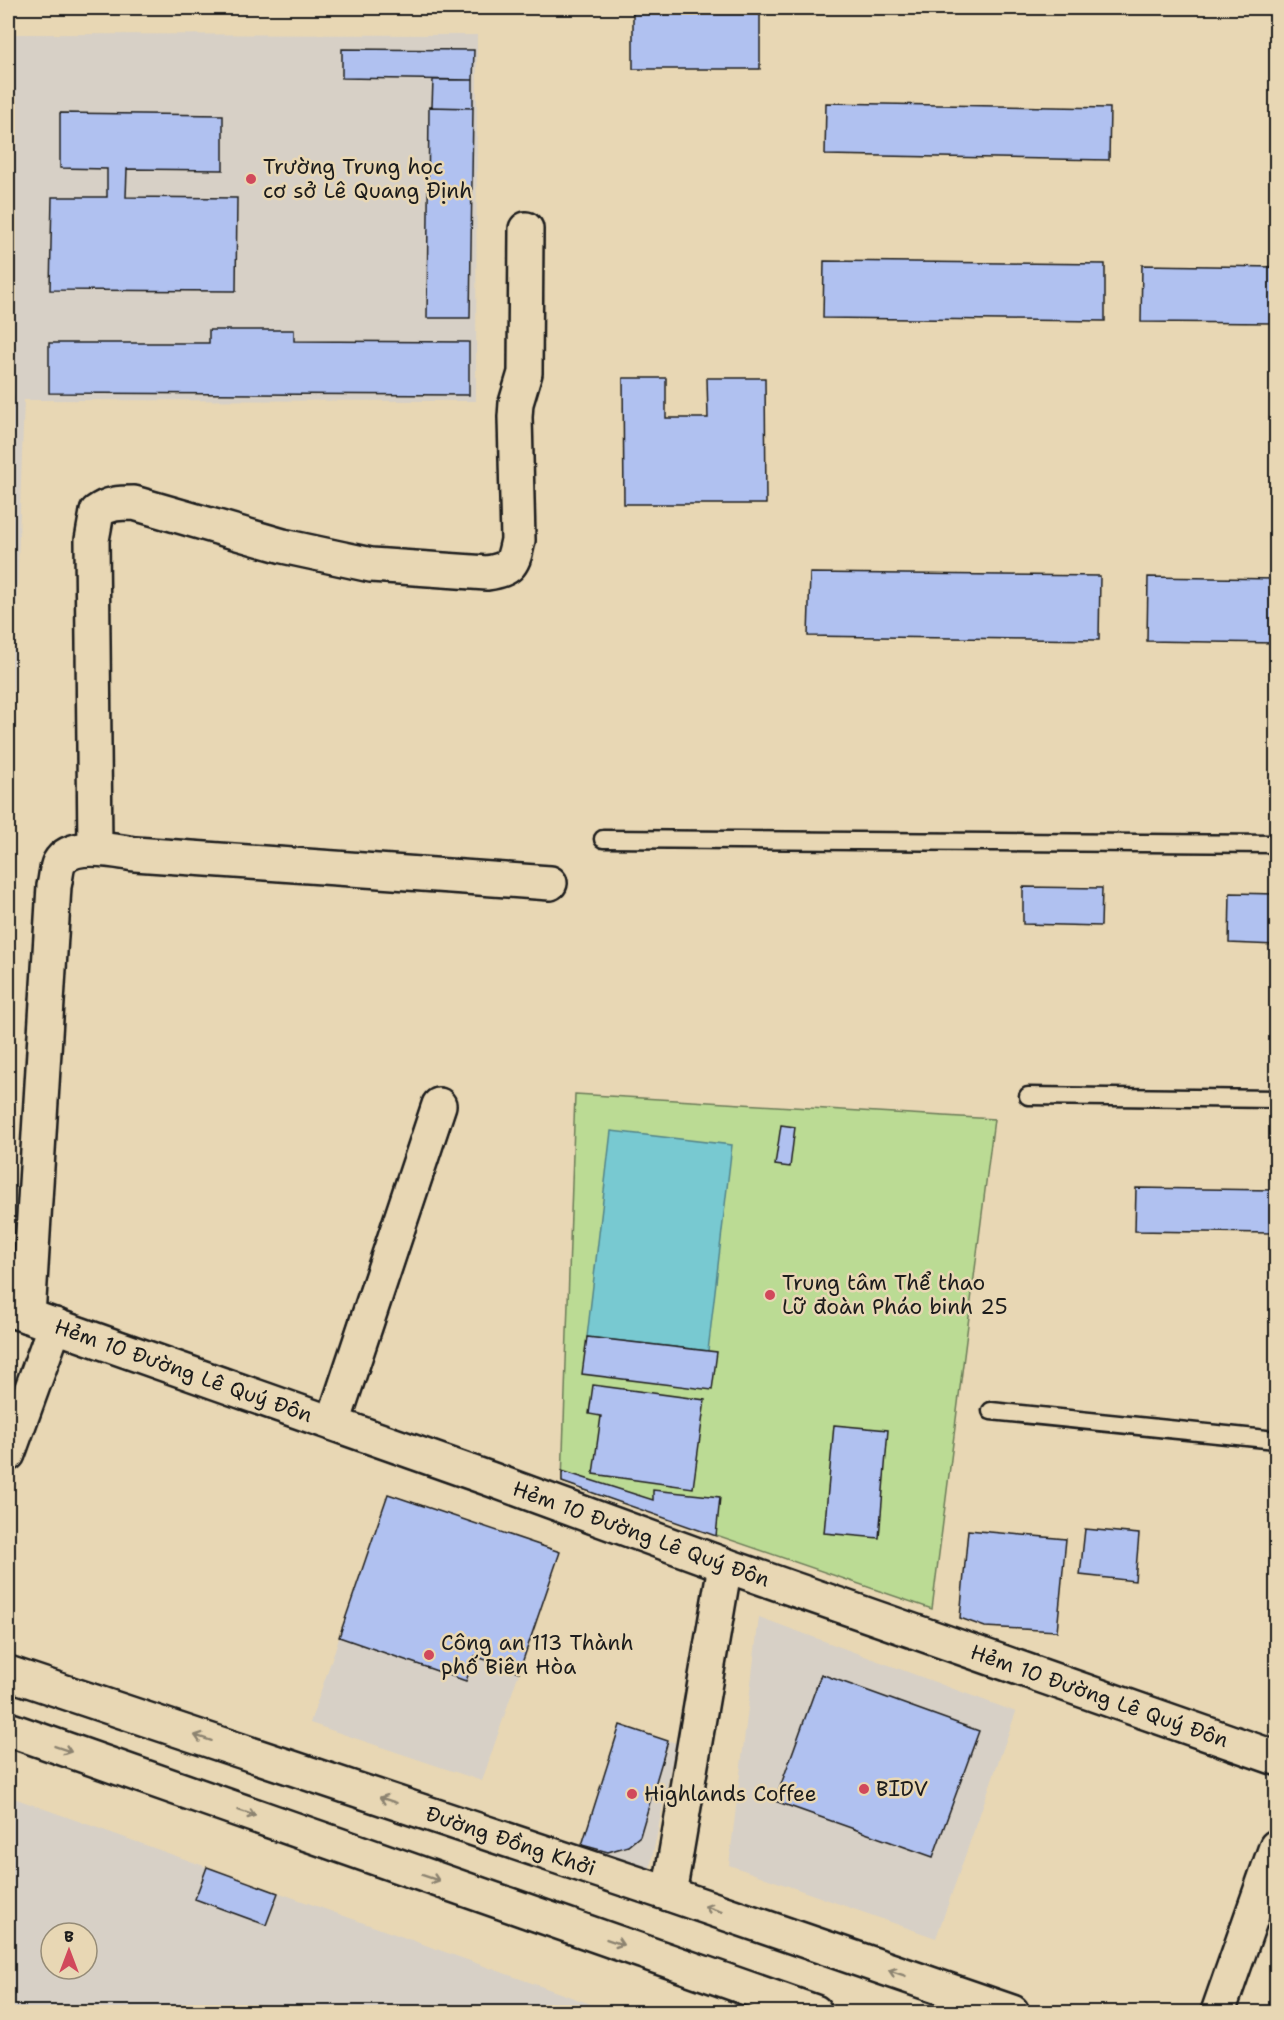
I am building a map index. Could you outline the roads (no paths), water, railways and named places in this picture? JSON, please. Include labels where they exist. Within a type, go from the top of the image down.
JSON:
[{"type":"street","points":[[95,848],[92,540],[97,512],[115,503],[134,503],[283,546],[371,565],[477,573],[503,570],[514,558],[518,540],[515,417],[516,403],[525,373],[526,229]]},
{"type":"street","points":[[8,1454],[30,1317],[54,886],[59,864],[66,854],[95,848],[135,854],[550,883]]},
{"type":"street","points":[[333,1423],[439,1105]]},
{"type":"street","name":"Hẻm 10 Đường Lê Quý Đôn","points":[[30,1317],[333,1423],[725,1565],[1276,1758]]},
{"type":"street","points":[[669,1894],[725,1565]]},
{"type":"street","name":"Đường Đồng Khởi","points":[[8,1673],[669,1894],[941,2001],[1012,2013]]},
{"type":"street","points":[[8,1729],[815,2013]]},
{"type":"street","points":[[1218,2013],[1276,1846]]},
{"type":"lane","points":[[603,839],[1276,844]]},
{"type":"lane","points":[[1028,1096],[1276,1099]]},
{"type":"lane","points":[[991,1410],[1276,1440]]},
{"type":"water","points":[[611,1131],[732,1145],[708,1351],[587,1337]]},
{"type":"place","name":"Trường Trung học cơ sở Lê Quang Định","points":[[251,179]]},
{"type":"place","name":"Trung tâm Thể thao Lữ đoàn Pháo binh 25","points":[[770,1295]]},
{"type":"place","name":"Công an 113 Thành phố Biên Hòa","points":[[429,1655]]},
{"type":"place","name":"BIDV","points":[[864,1789]]},
{"type":"place","name":"Highlands Coffee","points":[[632,1794]]}]
